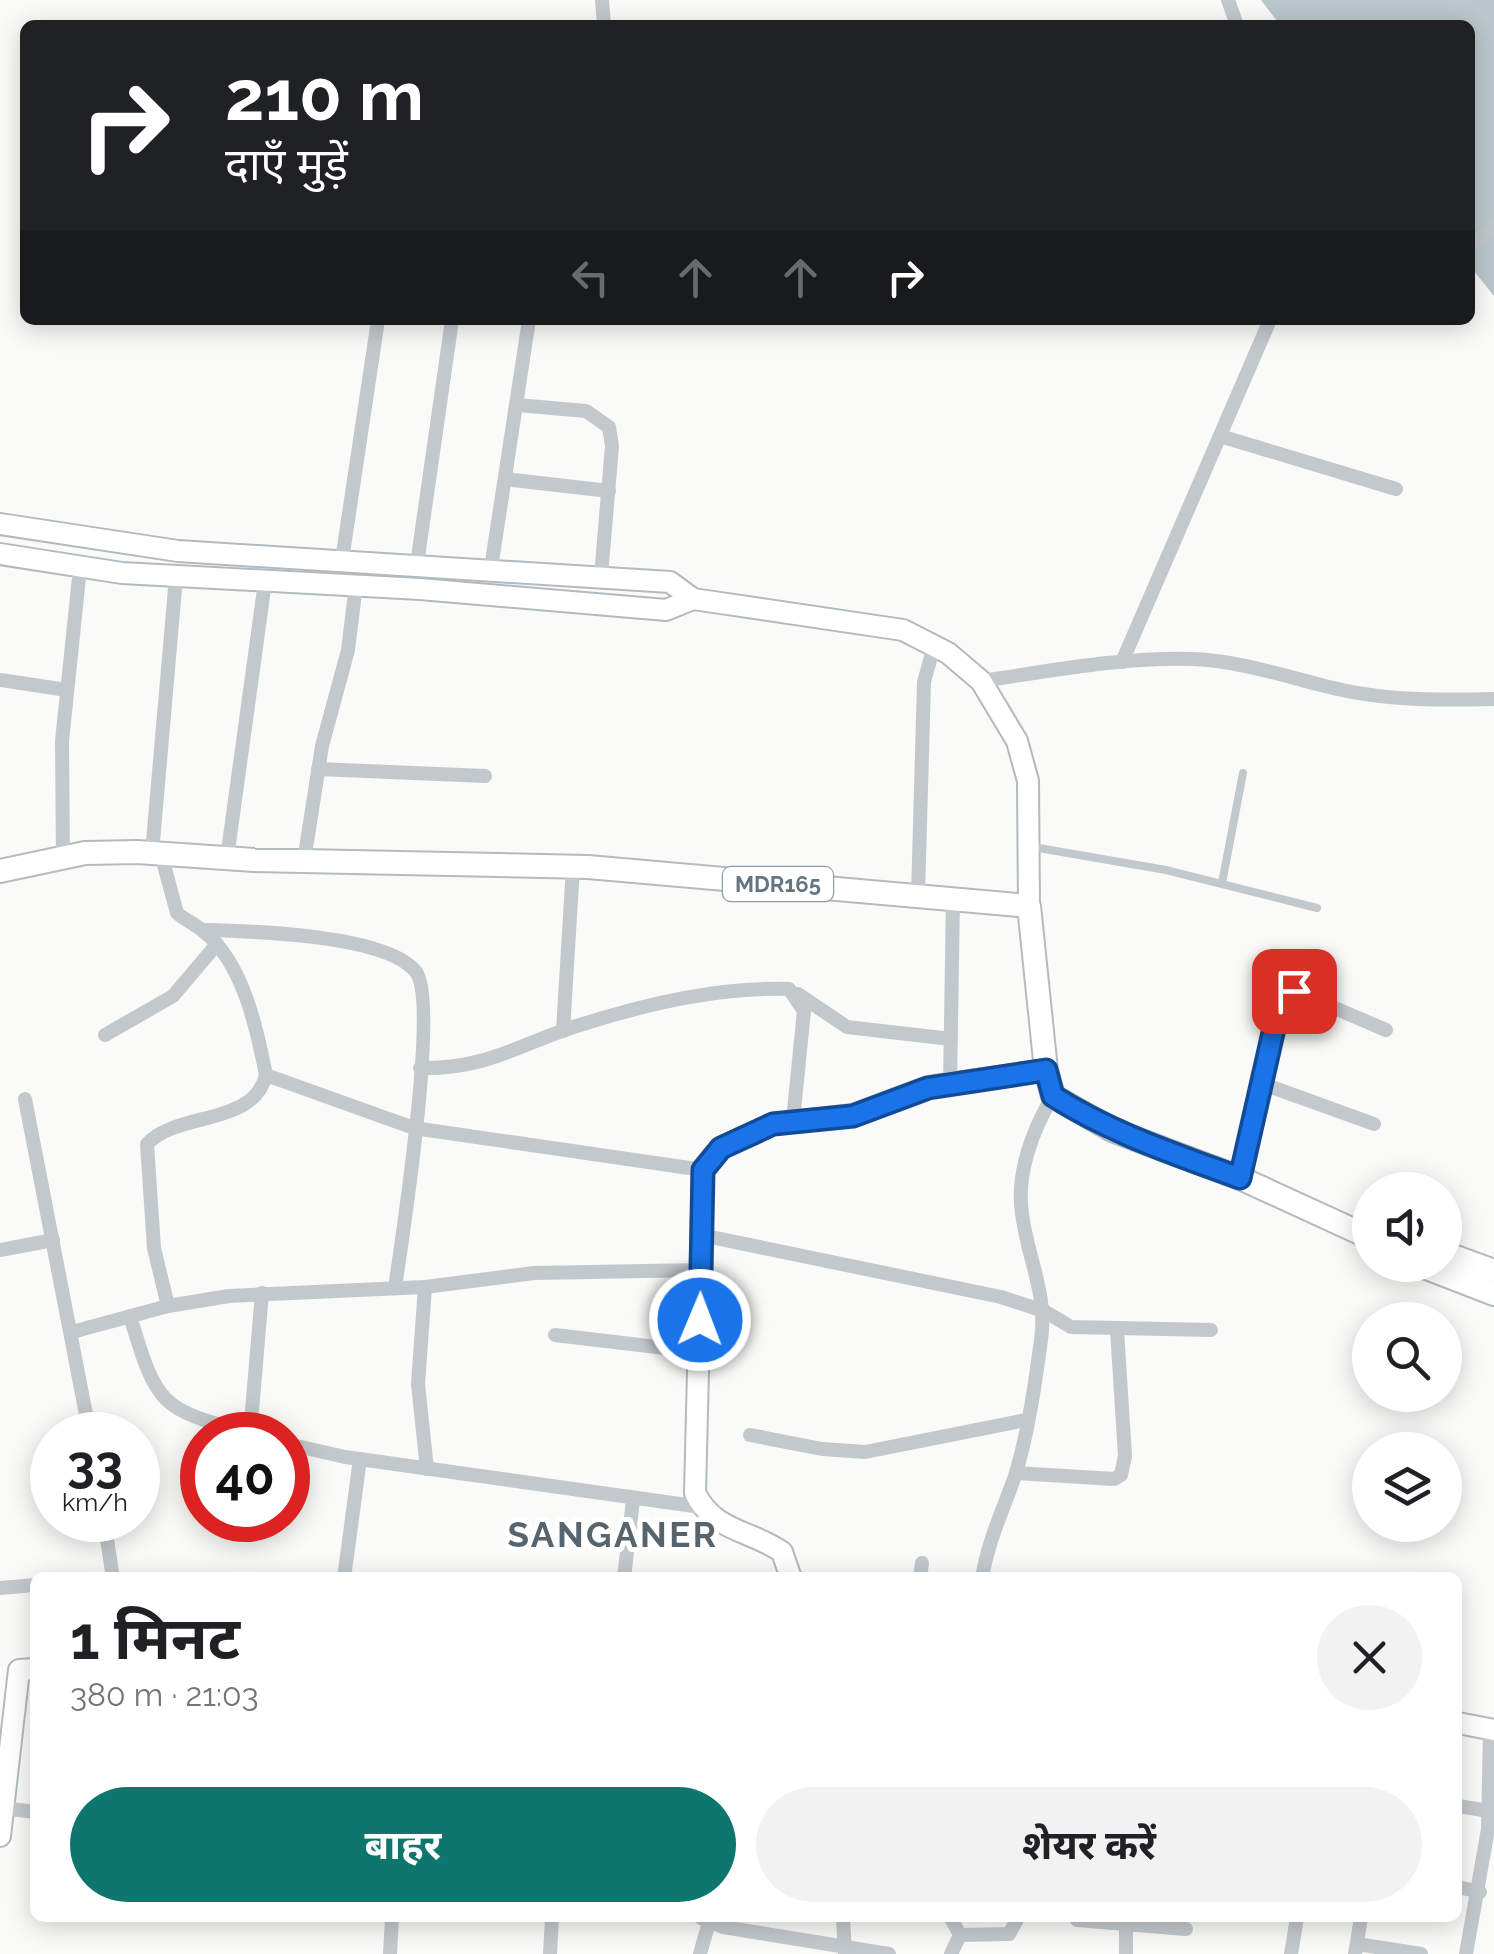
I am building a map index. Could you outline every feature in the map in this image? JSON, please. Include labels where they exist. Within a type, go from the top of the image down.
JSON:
[{"type":"main road","name":"MDR165","points":[[0,871],[63,857],[156,854],[573,867],[1029,906]]},
{"type":"main road","points":[[1029,906],[1046,1070],[1053,1096],[1112,1130],[1240,1178],[1352,1228]]},
{"type":"main road","points":[[1462,1260],[1494,1271]]},
{"type":"main road","points":[[1462,1282],[1494,1294]]},
{"type":"street","points":[[342,560],[377,325]]},
{"type":"street","points":[[416,564],[451,325]]},
{"type":"street","points":[[491,568],[527,325]]},
{"type":"street","points":[[1122,662],[1268,325]]},
{"type":"street","points":[[517,405],[586,411],[604,421],[612,436],[601,576]]},
{"type":"street","points":[[1220,436],[1396,489]]},
{"type":"street","points":[[505,480],[608,491]]},
{"type":"street","points":[[0,524],[178,551],[670,582],[694,600]]},
{"type":"street","points":[[0,554],[80,568],[176,577],[356,584],[666,610],[694,600],[903,630],[934,646],[981,681],[1017,740],[1028,781],[1029,906]]},
{"type":"street","points":[[63,857],[61,778],[66,690],[80,568]]},
{"type":"street","points":[[168,1306],[154,1248],[147,1144],[167,1131],[248,1104],[263,1088],[266,1075],[244,997],[216,944],[177,913],[156,854],[176,577]]},
{"type":"street","points":[[227,858],[265,582]]},
{"type":"street","points":[[304,861],[318,769],[348,650],[356,584]]},
{"type":"street","points":[[918,896],[923,697],[934,646]]},
{"type":"street","points":[[981,681],[1122,662],[1194,659],[1256,668],[1346,691],[1426,700],[1494,699]]},
{"type":"street","points":[[0,680],[66,690]]},
{"type":"street","points":[[318,769],[485,776]]},
{"type":"street","points":[[563,1032],[573,867]]},
{"type":"street","points":[[950,1084],[952,900]]},
{"type":"street","points":[[203,930],[304,934],[410,966],[424,991],[420,1068],[395,1288]]},
{"type":"street","points":[[105,1034],[174,996],[216,944]]},
{"type":"street","points":[[1240,1178],[1278,1008],[1286,993],[1294,991],[1386,1030]]},
{"type":"street","points":[[420,1068],[469,1067],[563,1032],[710,992],[795,992],[846,1027],[951,1039]]},
{"type":"street","points":[[794,1120],[804,1011],[795,992]]},
{"type":"street","points":[[702,1507],[694,1471],[703,1170],[734,1139],[794,1120],[853,1116],[950,1084],[1046,1070]]},
{"type":"street","points":[[266,1075],[414,1128],[703,1170]]},
{"type":"street","points":[[1263,1084],[1374,1124]]},
{"type":"street","points":[[983,1572],[994,1526],[1016,1473],[1044,1311],[1021,1193],[1033,1135],[1053,1096]]},
{"type":"street","points":[[24,1098],[86,1412]]},
{"type":"street","points":[[701,1235],[1001,1297],[1044,1311],[1071,1327],[1211,1330]]},
{"type":"street","points":[[0,1250],[53,1240]]},
{"type":"street","points":[[72,1332],[168,1306],[262,1293],[424,1287],[534,1273],[702,1270]]},
{"type":"street","points":[[424,1287],[418,1384],[427,1468]]},
{"type":"street","points":[[254,1412],[262,1293]]},
{"type":"street","points":[[130,1316],[160,1397],[187,1412]]},
{"type":"street","points":[[1016,1473],[1114,1479],[1121,1475],[1125,1456],[1117,1330]]},
{"type":"street","points":[[555,1335],[699,1352]]},
{"type":"street","points":[[750,1435],[822,1450],[865,1452],[1026,1420]]},
{"type":"street","points":[[310,1449],[633,1500],[702,1507],[733,1531],[782,1552],[789,1572]]},
{"type":"street","points":[[345,1572],[360,1459]]},
{"type":"street","points":[[625,1572],[633,1500]]},
{"type":"street","points":[[107,1542],[112,1572]]},
{"type":"street","points":[[0,1588],[30,1586]]},
{"type":"street","points":[[0,1836],[18,1669]]},
{"type":"street","points":[[1462,1724],[1492,1730],[1490,1845],[1466,1954]]},
{"type":"street","points":[[1462,1807],[1488,1811]]},
{"type":"street","points":[[4,1808],[30,1811]]},
{"type":"street","points":[[1462,1888],[1480,1892]]},
{"type":"street","points":[[390,1954],[392,1922]]},
{"type":"street","points":[[550,1954],[552,1922]]},
{"type":"street","points":[[700,1954],[704,1922]]},
{"type":"street","points":[[712,1922],[845,1952],[889,1954]]},
{"type":"street","points":[[843,1922],[845,1952]]},
{"type":"street","points":[[953,1922],[960,1935]]},
{"type":"street","points":[[960,1935],[1009,1934],[1016,1922]]},
{"type":"street","points":[[1126,1922],[1126,1954]]},
{"type":"street","points":[[1134,1922],[1186,1929]]},
{"type":"street","points":[[1291,1954],[1296,1922]]},
{"type":"street","points":[[1361,1922],[1356,1949],[1421,1954]]},
{"type":"street","points":[[951,1954],[960,1935]]},
{"type":"street","points":[[772,1954],[775,1937]]},
{"type":"lane","points":[[1222,883],[1243,773]]},
{"type":"lane","points":[[1028,846],[1222,883],[1317,908]]},
{"type":"shaded area","points":[[1261,0],[1494,0],[1494,296],[1475,272],[1475,20],[1276,20]]},
{"type":"district","name":"SANGANER","points":[[613,1535]]},
{"type":"route","points":[[700,1320],[703,1170],[709,1159],[734,1139],[773,1124],[853,1116],[928,1088],[1046,1070],[1053,1096],[1078,1112],[1112,1130],[1240,1178],[1280,1002],[1282,996],[1294,991]]}]
